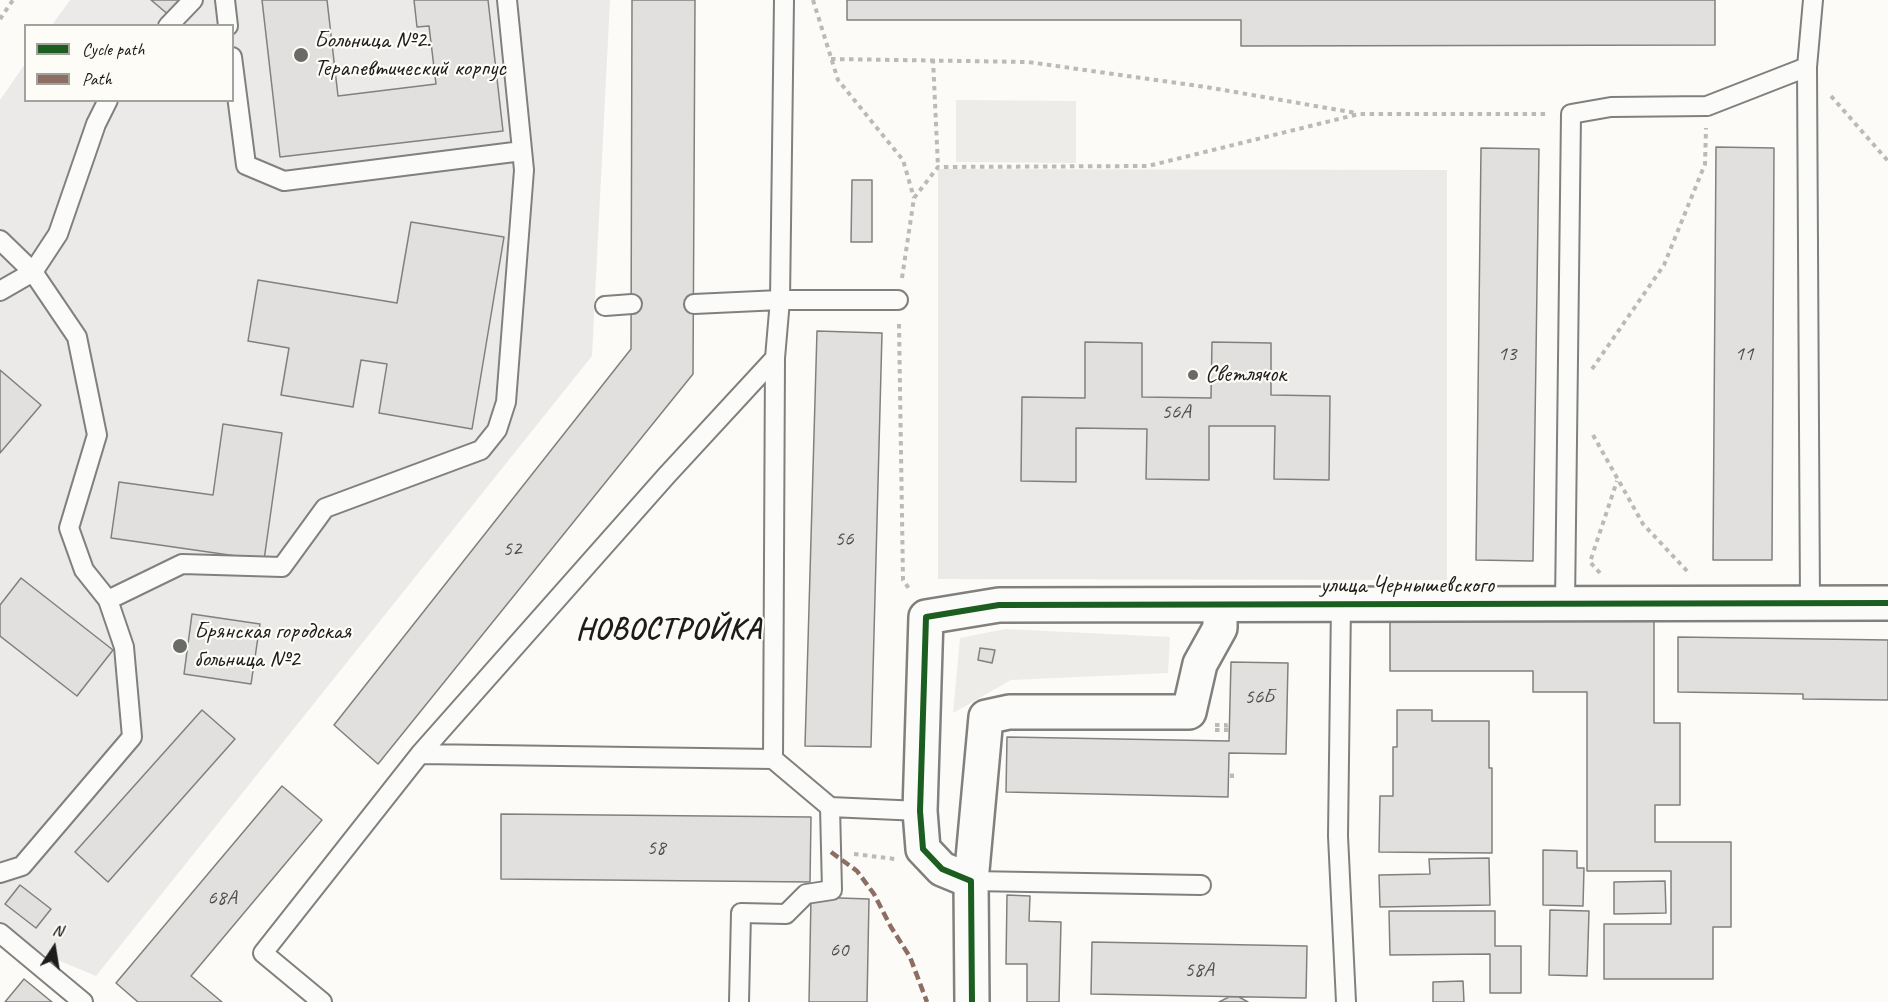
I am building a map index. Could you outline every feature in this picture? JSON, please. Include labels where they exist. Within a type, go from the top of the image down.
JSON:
[{"type":"street","name":"улица Чернышевского","points":[[926,616],[999,605],[1888,603]]},
{"type":"street","points":[[972,1002],[972,881],[986,717],[1009,712],[1189,712],[1200,664],[1220,628],[1220,605]]},
{"type":"street","points":[[926,616],[920,811],[923,849],[942,869],[972,881]]},
{"type":"lane","points":[[170,24],[193,0]]},
{"type":"lane","points":[[225,0],[228,24]]},
{"type":"lane","points":[[108,600],[182,564],[282,567],[326,508],[481,450],[498,430],[506,402],[524,170],[507,0]]},
{"type":"lane","points":[[773,759],[775,358],[780,300],[784,0]]},
{"type":"lane","points":[[1810,603],[1807,67],[1813,0]]},
{"type":"lane","points":[[1564,604],[1571,114],[1611,107],[1707,106],[1807,67]]},
{"type":"lane","points":[[234,72],[246,165],[284,181],[522,151]]},
{"type":"lane","points":[[0,291],[33,272],[58,234],[96,124],[107,102]]},
{"type":"lane","points":[[0,240],[33,272],[77,337],[97,435],[69,528],[84,570],[108,600],[124,648],[132,737],[22,866],[0,873]]},
{"type":"lane","points":[[694,304],[780,300],[898,300]]},
{"type":"lane","points":[[605,306],[632,304]]},
{"type":"lane","points":[[322,1002],[263,953],[420,754],[659,484],[775,358]]},
{"type":"lane","points":[[1341,604],[1338,836],[1346,1002]]},
{"type":"lane","points":[[420,754],[773,759],[830,807],[920,811]]},
{"type":"lane","points":[[739,1002],[741,913],[786,914],[806,894],[832,890],[830,807]]},
{"type":"lane","points":[[972,881],[1201,885]]},
{"type":"lane","points":[[0,933],[83,1002]]},
{"type":"path","points":[[0,19],[13,0]]},
{"type":"path","points":[[813,0],[838,80],[903,160],[914,198],[898,300],[903,580],[926,616]]},
{"type":"path","points":[[831,60],[933,59],[1028,62],[1206,87],[1359,114],[1571,114]]},
{"type":"path","points":[[914,198],[938,167],[933,59]]},
{"type":"path","points":[[1807,67],[1888,161]]},
{"type":"path","points":[[1589,375],[1664,265],[1705,164],[1707,106]]},
{"type":"path","points":[[938,167],[1148,166],[1359,114]]},
{"type":"path","points":[[1592,433],[1643,524],[1693,578]]},
{"type":"path","points":[[1603,575],[1590,562],[1618,480]]},
{"type":"path","points":[[1214,728],[1226,725],[1228,730]]},
{"type":"path","points":[[831,852],[903,861]]},
{"type":"shaded area","name":"Брянская городская больница №2","points":[[70,0],[610,0],[592,356],[96,976],[0,936],[0,100],[24,65],[24,102],[234,102],[234,24],[53,24]]},
{"type":"shaded area","points":[[956,100],[1076,101],[1076,163],[956,162]]},
{"type":"shaded area","name":"Светлячок","points":[[938,169],[1447,170],[1447,580],[938,579]]},
{"type":"shaded area","points":[[1005,629],[1170,637],[1168,673],[1011,680],[953,713],[960,638]]},
{"type":"building","points":[[151,0],[182,0],[170,16]]},
{"type":"building","name":"Больница №2. Терапевтический корпус","points":[[262,0],[327,0],[338,96],[436,84],[429,26],[417,27],[414,0],[488,0],[503,131],[280,157]]},
{"type":"building","points":[[632,0],[695,0],[693,374],[378,764],[334,725],[631,349]]},
{"type":"building","points":[[847,0],[1715,0],[1715,45],[1241,46],[1241,20],[847,20]]},
{"type":"building","points":[[1716,147],[1774,148],[1772,560],[1713,560]]},
{"type":"building","points":[[1481,148],[1539,149],[1533,561],[1476,560]]},
{"type":"building","points":[[852,180],[872,180],[872,242],[851,242]]},
{"type":"building","points":[[411,222],[504,237],[472,429],[379,413],[387,364],[361,360],[353,407],[281,395],[289,348],[248,341],[258,280],[397,303]]},
{"type":"building","points":[[817,331],[882,333],[871,747],[805,746]]},
{"type":"building","points":[[1085,342],[1142,343],[1142,397],[1211,398],[1212,342],[1271,343],[1271,395],[1330,396],[1329,480],[1274,479],[1275,426],[1209,426],[1209,480],[1146,479],[1147,429],[1076,428],[1076,482],[1021,481],[1022,397],[1085,398]]},
{"type":"building","points":[[0,370],[41,405],[0,453]]},
{"type":"building","points":[[223,424],[282,433],[264,560],[111,538],[119,482],[213,495]]},
{"type":"building","points":[[21,578],[113,650],[77,696],[0,636],[0,605]]},
{"type":"building","points":[[192,614],[260,624],[251,684],[184,674]]},
{"type":"building","points":[[1390,621],[1654,621],[1654,723],[1680,723],[1680,805],[1655,805],[1655,842],[1731,842],[1731,927],[1713,927],[1713,979],[1604,979],[1604,924],[1671,924],[1671,871],[1587,871],[1587,692],[1533,692],[1533,671],[1390,671]]},
{"type":"building","points":[[1678,637],[1888,640],[1888,700],[1803,699],[1803,694],[1678,692]]},
{"type":"building","points":[[980,648],[995,650],[992,663],[978,660]]},
{"type":"building","points":[[1231,662],[1288,663],[1286,754],[1229,753],[1228,797],[1006,792],[1007,737],[1229,741]]},
{"type":"building","points":[[202,710],[235,739],[108,882],[75,852]]},
{"type":"building","points":[[1397,710],[1432,710],[1432,721],[1489,721],[1489,768],[1492,768],[1492,853],[1379,852],[1380,796],[1393,796],[1393,747],[1397,747]]},
{"type":"building","points":[[282,786],[322,820],[191,976],[222,1002],[138,1002],[116,983]]},
{"type":"building","points":[[501,814],[811,817],[810,882],[501,879]]},
{"type":"building","points":[[1543,850],[1577,851],[1577,868],[1584,868],[1583,906],[1543,905]]},
{"type":"building","points":[[1489,858],[1490,905],[1380,907],[1379,875],[1430,874],[1429,859]]},
{"type":"building","points":[[1665,881],[1666,913],[1614,914],[1614,882]]},
{"type":"building","points":[[20,885],[51,909],[36,928],[5,904]]},
{"type":"building","points":[[1007,895],[1030,896],[1029,921],[1061,922],[1059,1002],[1027,1002],[1027,964],[1006,964]]},
{"type":"building","points":[[811,897],[869,899],[867,1002],[809,1002]]},
{"type":"building","points":[[1550,910],[1589,911],[1587,976],[1549,975]]},
{"type":"building","points":[[1389,911],[1495,911],[1495,946],[1521,946],[1521,993],[1490,993],[1490,954],[1390,955]]},
{"type":"building","points":[[1092,942],[1307,946],[1306,998],[1091,994]]},
{"type":"building","points":[[24,979],[52,1002],[5,1002]]},
{"type":"building","points":[[1463,981],[1464,1002],[1433,1002],[1433,982]]},
{"type":"building","points":[[1229,997],[1239,997],[1248,1002],[1219,1002]]},
{"type":"marked path","points":[[831,852],[857,871],[874,894],[910,957],[927,1002]]},
{"type":"cycle path","points":[[972,1002],[971,881],[942,869],[923,849],[920,811],[926,617],[999,605],[1888,603]]},
{"type":"place","name":"Больница №2. Терапевтический корпус","points":[[301,55]]},
{"type":"place","name":"Светлячок","points":[[1193,375]]},
{"type":"place","name":"Брянская городская больница №2","points":[[180,646]]},
{"type":"district","name":"НОВОСТРОЙКА","points":[[669,630]]}]
